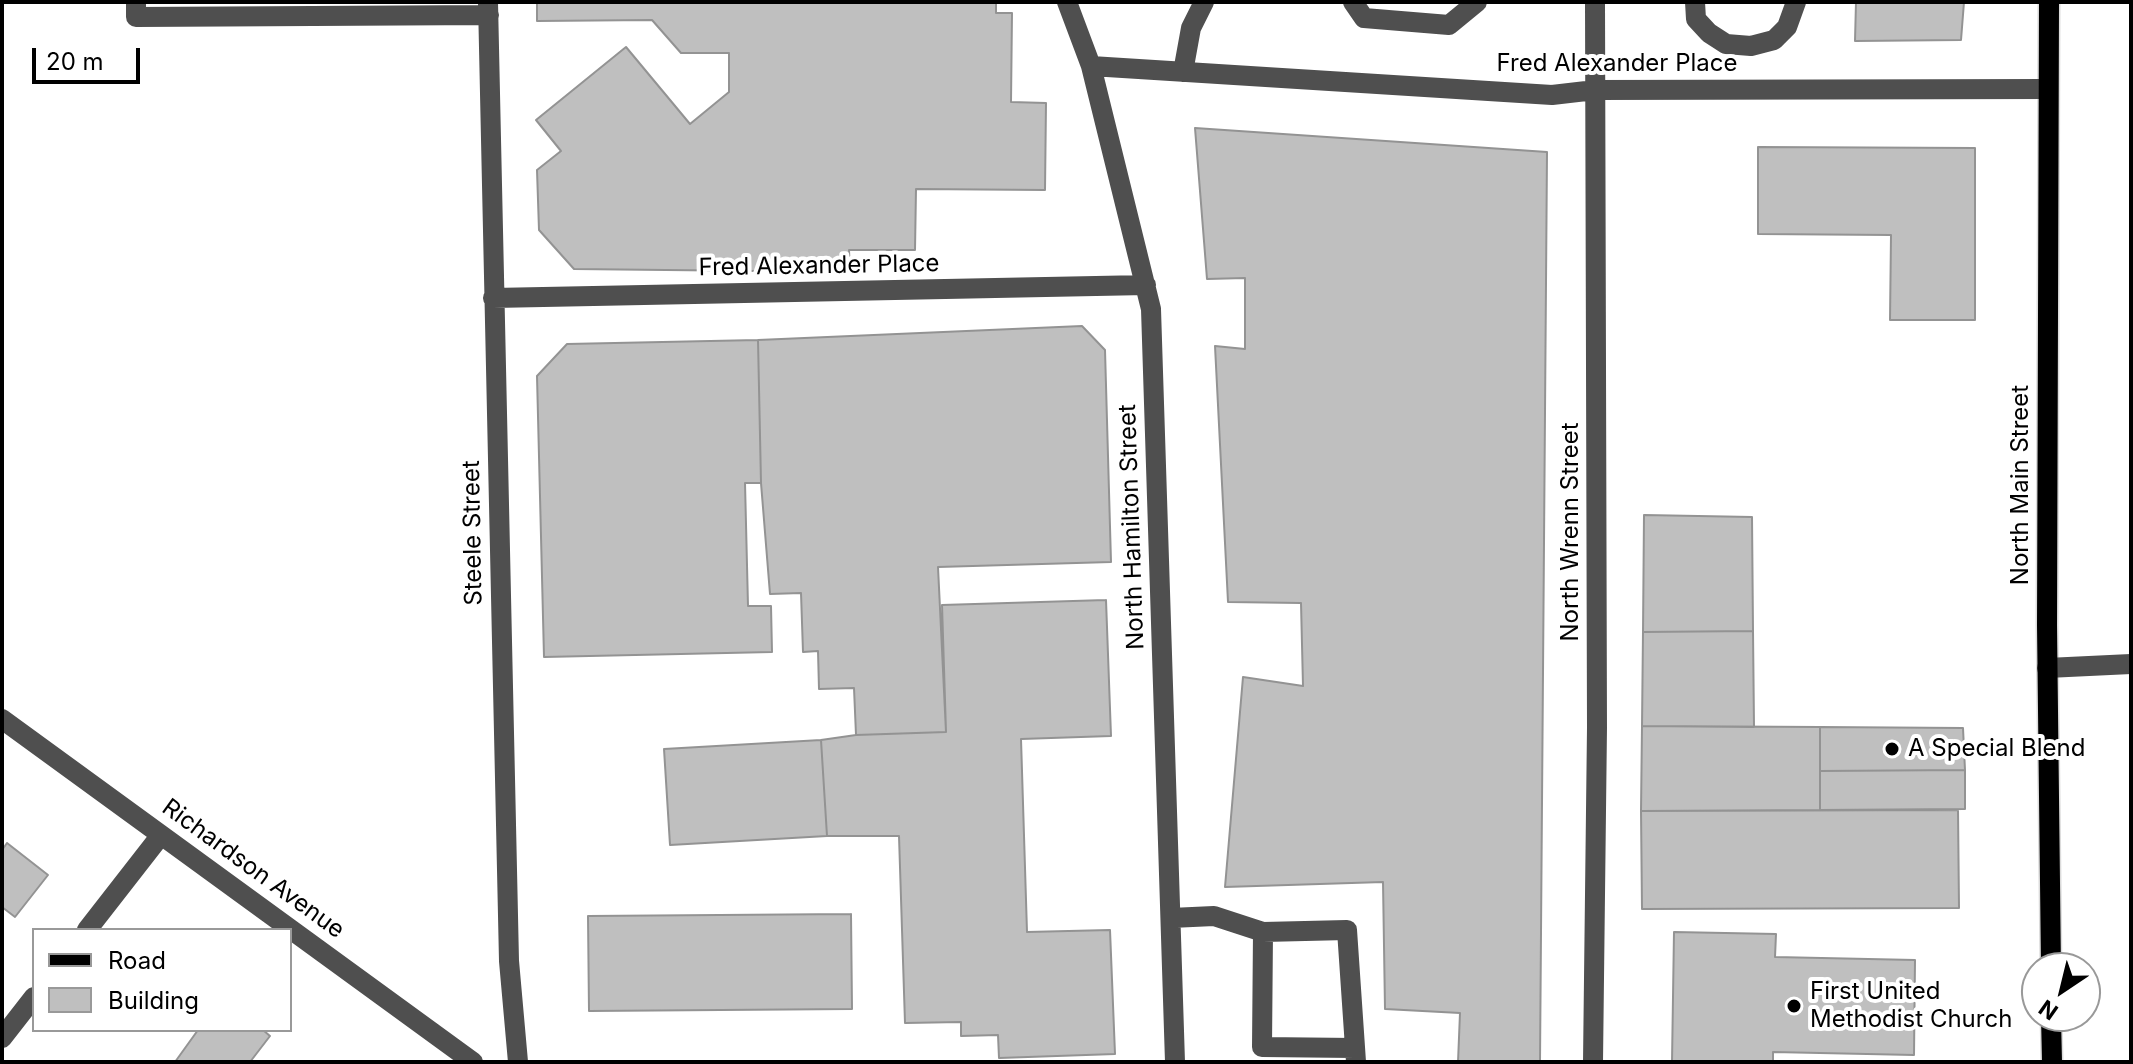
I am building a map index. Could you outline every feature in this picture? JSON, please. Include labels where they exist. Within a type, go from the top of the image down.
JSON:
[{"type":"main road","name":"North Main Street","points":[[2049,2],[2047,668],[2051,952]]},
{"type":"main road","points":[[2051,1032],[2052,1062]]},
{"type":"street","points":[[136,2],[136,17],[488,8]]},
{"type":"street","name":"North Hamilton Street","points":[[1067,2],[1091,66],[1151,309],[1175,1062]]},
{"type":"street","points":[[1183,72],[1191,28],[1204,2]]},
{"type":"street","points":[[1353,2],[1364,18],[1449,25],[1477,2]]},
{"type":"street","name":"North Wrenn Street","points":[[1593,1062],[1597,727],[1595,2]]},
{"type":"street","points":[[1695,2],[1696,19],[1709,33],[1726,44],[1751,46],[1774,40],[1787,27],[1796,2]]},
{"type":"street","name":"Steele Street","points":[[488,8],[509,961],[518,1062]]},
{"type":"street","name":"Fred Alexander Place","points":[[1091,66],[1552,95],[1595,90],[2048,89]]},
{"type":"street","name":"Fred Alexander Place","points":[[493,298],[1146,285]]},
{"type":"street","points":[[2047,668],[2131,664]]},
{"type":"street","name":"Richardson Avenue","points":[[2,719],[289,928]]},
{"type":"street","points":[[89,928],[161,835]]},
{"type":"street","points":[[1171,918],[1214,916],[1263,932],[1347,930],[1355,1055],[1262,1047],[1263,932]]},
{"type":"street","name":"Richardson Avenue","points":[[292,930],[473,1062]]},
{"type":"street","points":[[2,1038],[32,1000]]},
{"type":"building","points":[[537,2],[996,2],[996,13],[1012,13],[1011,102],[1046,103],[1045,190],[916,189],[915,250],[849,250],[850,272],[574,269],[539,230],[537,170],[561,151],[536,120],[626,47],[690,124],[729,92],[729,53],[681,53],[652,20],[537,21]]},
{"type":"building","points":[[1856,2],[1964,2],[1961,40],[1855,41]]},
{"type":"building","points":[[1195,128],[1547,152],[1540,1062],[1458,1062],[1460,1013],[1385,1009],[1383,882],[1225,887],[1243,677],[1303,686],[1301,603],[1228,602],[1215,346],[1245,349],[1245,278],[1207,279]]},
{"type":"building","points":[[1758,147],[1975,148],[1975,320],[1890,320],[1891,235],[1758,234]]},
{"type":"building","points":[[1082,326],[1105,350],[1111,562],[938,567],[946,732],[856,735],[854,688],[819,689],[818,651],[803,652],[801,593],[770,594],[761,483],[758,340]]},
{"type":"building","points":[[758,340],[761,483],[745,483],[748,606],[771,606],[772,652],[544,657],[537,376],[567,344]]},
{"type":"building","points":[[1644,515],[1752,517],[1753,631],[1643,632]]},
{"type":"building","points":[[1106,600],[1111,736],[1021,739],[1027,932],[1110,930],[1115,1054],[999,1058],[998,1035],[961,1036],[961,1022],[905,1023],[899,836],[827,836],[821,740],[856,735],[946,732],[942,605]]},
{"type":"building","points":[[1753,631],[1754,727],[1642,726],[1643,632]]},
{"type":"building","points":[[1642,726],[1820,727],[1820,810],[1641,811]]},
{"type":"building","name":"A Special Blend","points":[[1820,727],[1963,728],[1965,770],[1820,771]]},
{"type":"building","points":[[821,740],[827,836],[670,845],[664,749]]},
{"type":"building","points":[[1965,770],[1965,809],[1820,810],[1820,771]]},
{"type":"building","points":[[1958,810],[1959,908],[1642,909],[1641,811]]},
{"type":"building","points":[[7,843],[48,875],[15,917],[2,907],[2,850]]},
{"type":"building","points":[[851,914],[852,1009],[589,1011],[588,916]]},
{"type":"building","name":"First United Methodist Church","points":[[1674,932],[1776,934],[1775,957],[1915,960],[1914,1055],[1773,1052],[1773,1062],[1672,1062]]},
{"type":"building","points":[[197,1032],[265,1032],[270,1036],[250,1062],[175,1062]]},
{"type":"place","name":"A Special Blend","points":[[1892,749]]},
{"type":"place","name":"First United Methodist Church","points":[[1794,1006]]}]
